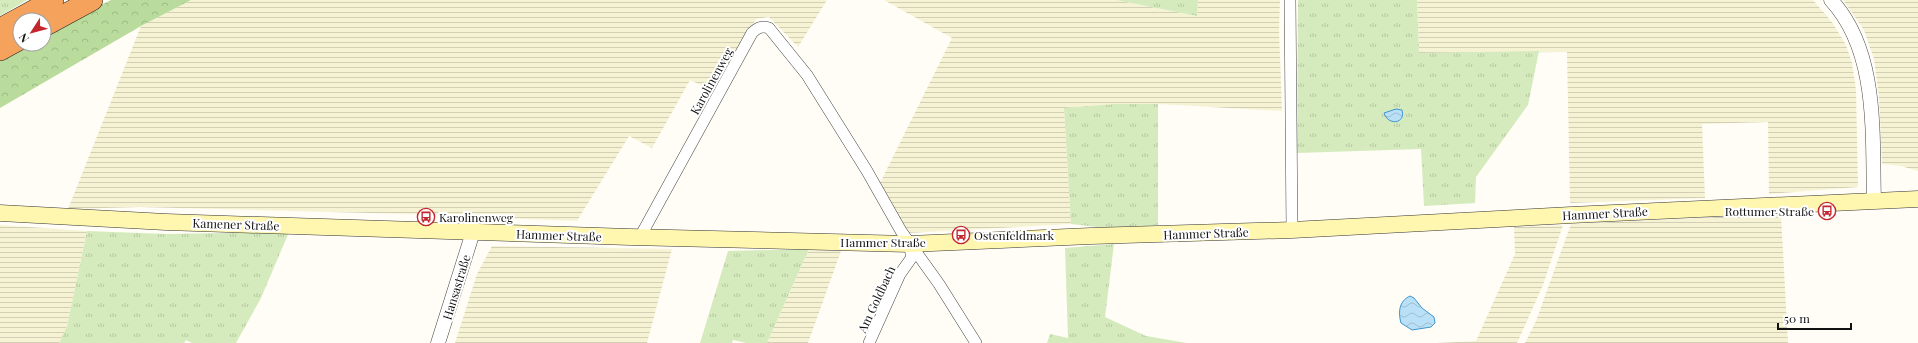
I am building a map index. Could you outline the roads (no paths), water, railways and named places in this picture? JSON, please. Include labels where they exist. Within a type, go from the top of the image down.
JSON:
[{"type":"highway","points":[[0,29],[54,0]]},
{"type":"highway","points":[[52,22],[92,0]]},
{"type":"highway","points":[[0,50],[12,43]]},
{"type":"main road","name":"Hammer Straße","points":[[473,232],[909,244],[1091,236],[1292,230],[1918,199]]},
{"type":"main road","name":"Kamener Straße","points":[[0,213],[166,222],[473,232]]},
{"type":"street","points":[[1290,0],[1292,230]]},
{"type":"street","points":[[1831,0],[1847,21],[1858,42],[1864,61],[1870,95],[1874,201]]},
{"type":"street","name":"Karolinenweg","points":[[640,237],[752,33],[757,28],[763,26],[769,28],[807,75],[909,244]]},
{"type":"street","name":"Hansastraße","points":[[438,343],[473,232]]},
{"type":"street","points":[[909,244],[939,284],[976,343]]},
{"type":"street","name":"Am Goldbach","points":[[869,343],[897,281],[912,257],[909,244]]},
{"type":"water","points":[[1396,109],[1402,110],[1403,115],[1399,121],[1396,122],[1389,120],[1384,113]]},
{"type":"water","points":[[1410,296],[1434,317],[1435,323],[1431,327],[1412,330],[1401,323],[1400,307],[1406,298]]},
{"type":"place","name":"Rottumer Straße","points":[[1827,211]]},
{"type":"place","name":"Karolinenweg","points":[[426,217]]},
{"type":"place","name":"Ostenfeldmark","points":[[961,235]]}]
